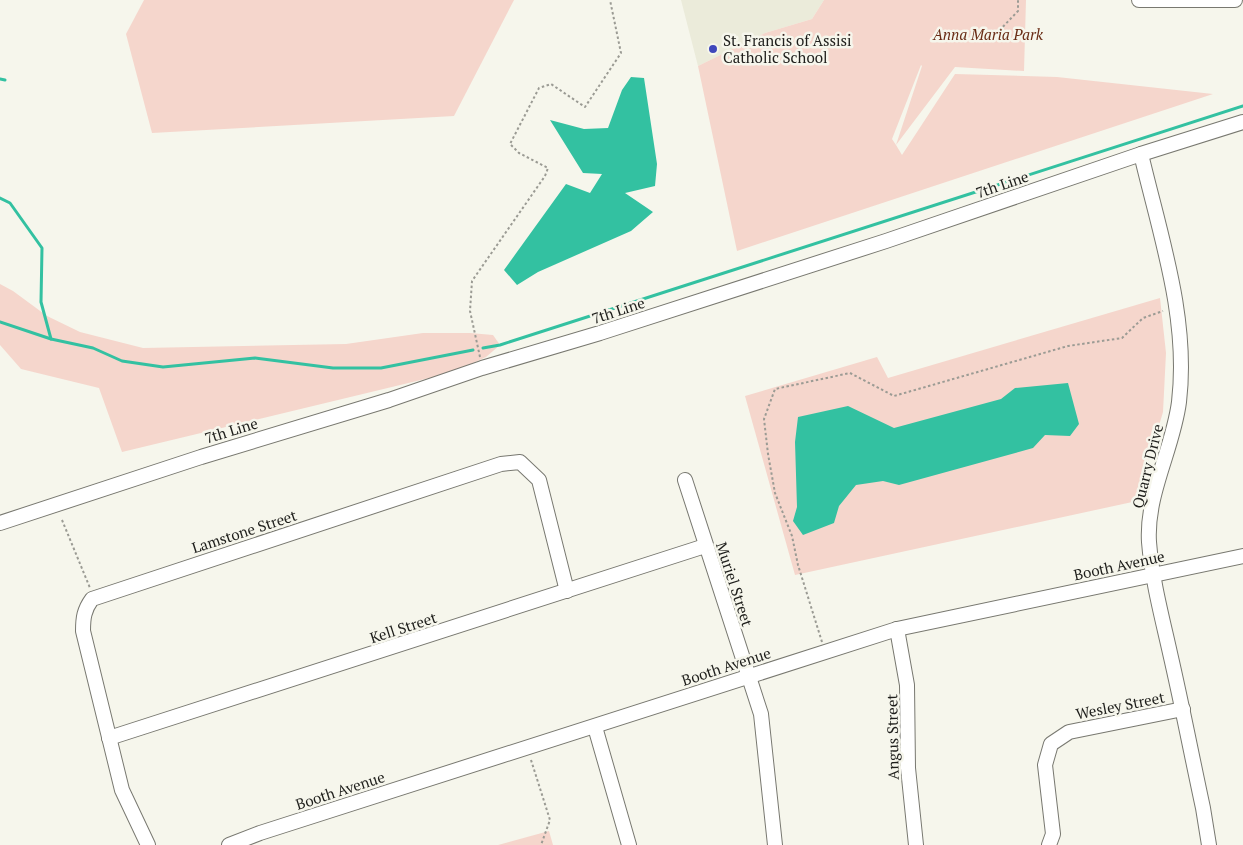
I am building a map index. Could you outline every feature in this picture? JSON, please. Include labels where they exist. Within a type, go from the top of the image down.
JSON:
[{"type":"street","points":[[1138,0],[1235,0]]},
{"type":"street","name":"7th Line","points":[[0,523],[201,456],[389,400],[482,368],[600,333],[886,242],[1141,154],[1243,122]]},
{"type":"street","name":"Quarry Drive","points":[[1141,154],[1178,312],[1180,351],[1177,410],[1172,441],[1151,511],[1149,541],[1154,575],[1183,709],[1209,845]]},
{"type":"street","name":"Lamstone Street","points":[[148,845],[122,790],[83,631],[83,619],[86,608],[92,599],[501,464],[520,462],[539,480],[567,591]]},
{"type":"street","name":"Muriel Street","points":[[685,480],[749,675],[765,735],[775,845]]},
{"type":"street","name":"Kell Street","points":[[109,738],[706,546]]},
{"type":"street","name":"Booth Avenue","points":[[229,845],[260,833],[897,629],[1243,556]]},
{"type":"street","name":"Angus Street","points":[[897,629],[907,685],[908,768],[916,845]]},
{"type":"street","name":"Wesley Street","points":[[1049,845],[1053,834],[1046,765],[1051,744],[1069,732],[1183,709]]},
{"type":"street","points":[[595,727],[628,845]]},
{"type":"path","points":[[482,368],[470,311],[472,281],[545,176],[548,168],[519,153],[510,144],[539,88],[551,84],[585,107],[621,53],[610,0]]},
{"type":"path","points":[[996,34],[1018,11],[1018,0]]},
{"type":"path","points":[[821,638],[798,565],[792,536],[775,493],[764,418],[775,389],[850,373],[894,396],[1068,346],[1122,338],[1143,318],[1163,311]]},
{"type":"path","points":[[62,520],[91,590]]},
{"type":"path","points":[[532,760],[550,820],[541,845]]},
{"type":"shaded area","name":"St. Francis of Assisi Catholic School","points":[[681,0],[824,0],[812,19],[765,33],[698,66]]},
{"type":"shaded area","points":[[631,77],[644,78],[657,164],[655,186],[625,193],[653,212],[631,231],[538,272],[517,285],[504,270],[566,184],[590,193],[602,174],[583,173],[550,120],[584,129],[608,128],[622,90]]},
{"type":"shaded area","points":[[1068,383],[1079,424],[1070,436],[1045,435],[1033,448],[899,485],[883,481],[856,485],[839,506],[834,523],[803,535],[793,521],[797,507],[795,442],[798,417],[848,406],[894,428],[1001,399],[1015,388]]},
{"type":"green space","points":[[144,0],[514,0],[454,116],[152,133],[126,34]]},
{"type":"green space","name":"Anna Maria Park","points":[[824,0],[1026,0],[1024,71],[955,67],[896,145],[902,155],[955,74],[1057,77],[1213,94],[737,251],[698,66],[765,33],[812,19]],"holes":[[[921,65],[896,145],[892,139]]]},
{"type":"green space","points":[[0,284],[13,291],[47,316],[80,332],[143,348],[346,344],[423,333],[493,335],[500,345],[486,357],[454,372],[122,452],[99,388],[21,369],[0,345]]},
{"type":"green space","points":[[1160,298],[1166,353],[1163,412],[1137,501],[795,575],[745,396],[877,357],[888,378]]},
{"type":"green space","points":[[549,831],[553,845],[498,845]]},
{"type":"waterway","points":[[0,79],[5,80]]},
{"type":"waterway","points":[[483,348],[500,345],[1243,106]]},
{"type":"waterway","points":[[0,198],[10,203],[42,248],[41,302],[51,339]]},
{"type":"waterway","points":[[0,322],[51,339],[93,348],[122,361],[163,367],[255,358],[333,368],[381,368],[473,350]]},
{"type":"place","name":"St. Francis of Assisi Catholic School","points":[[713,49]]}]
